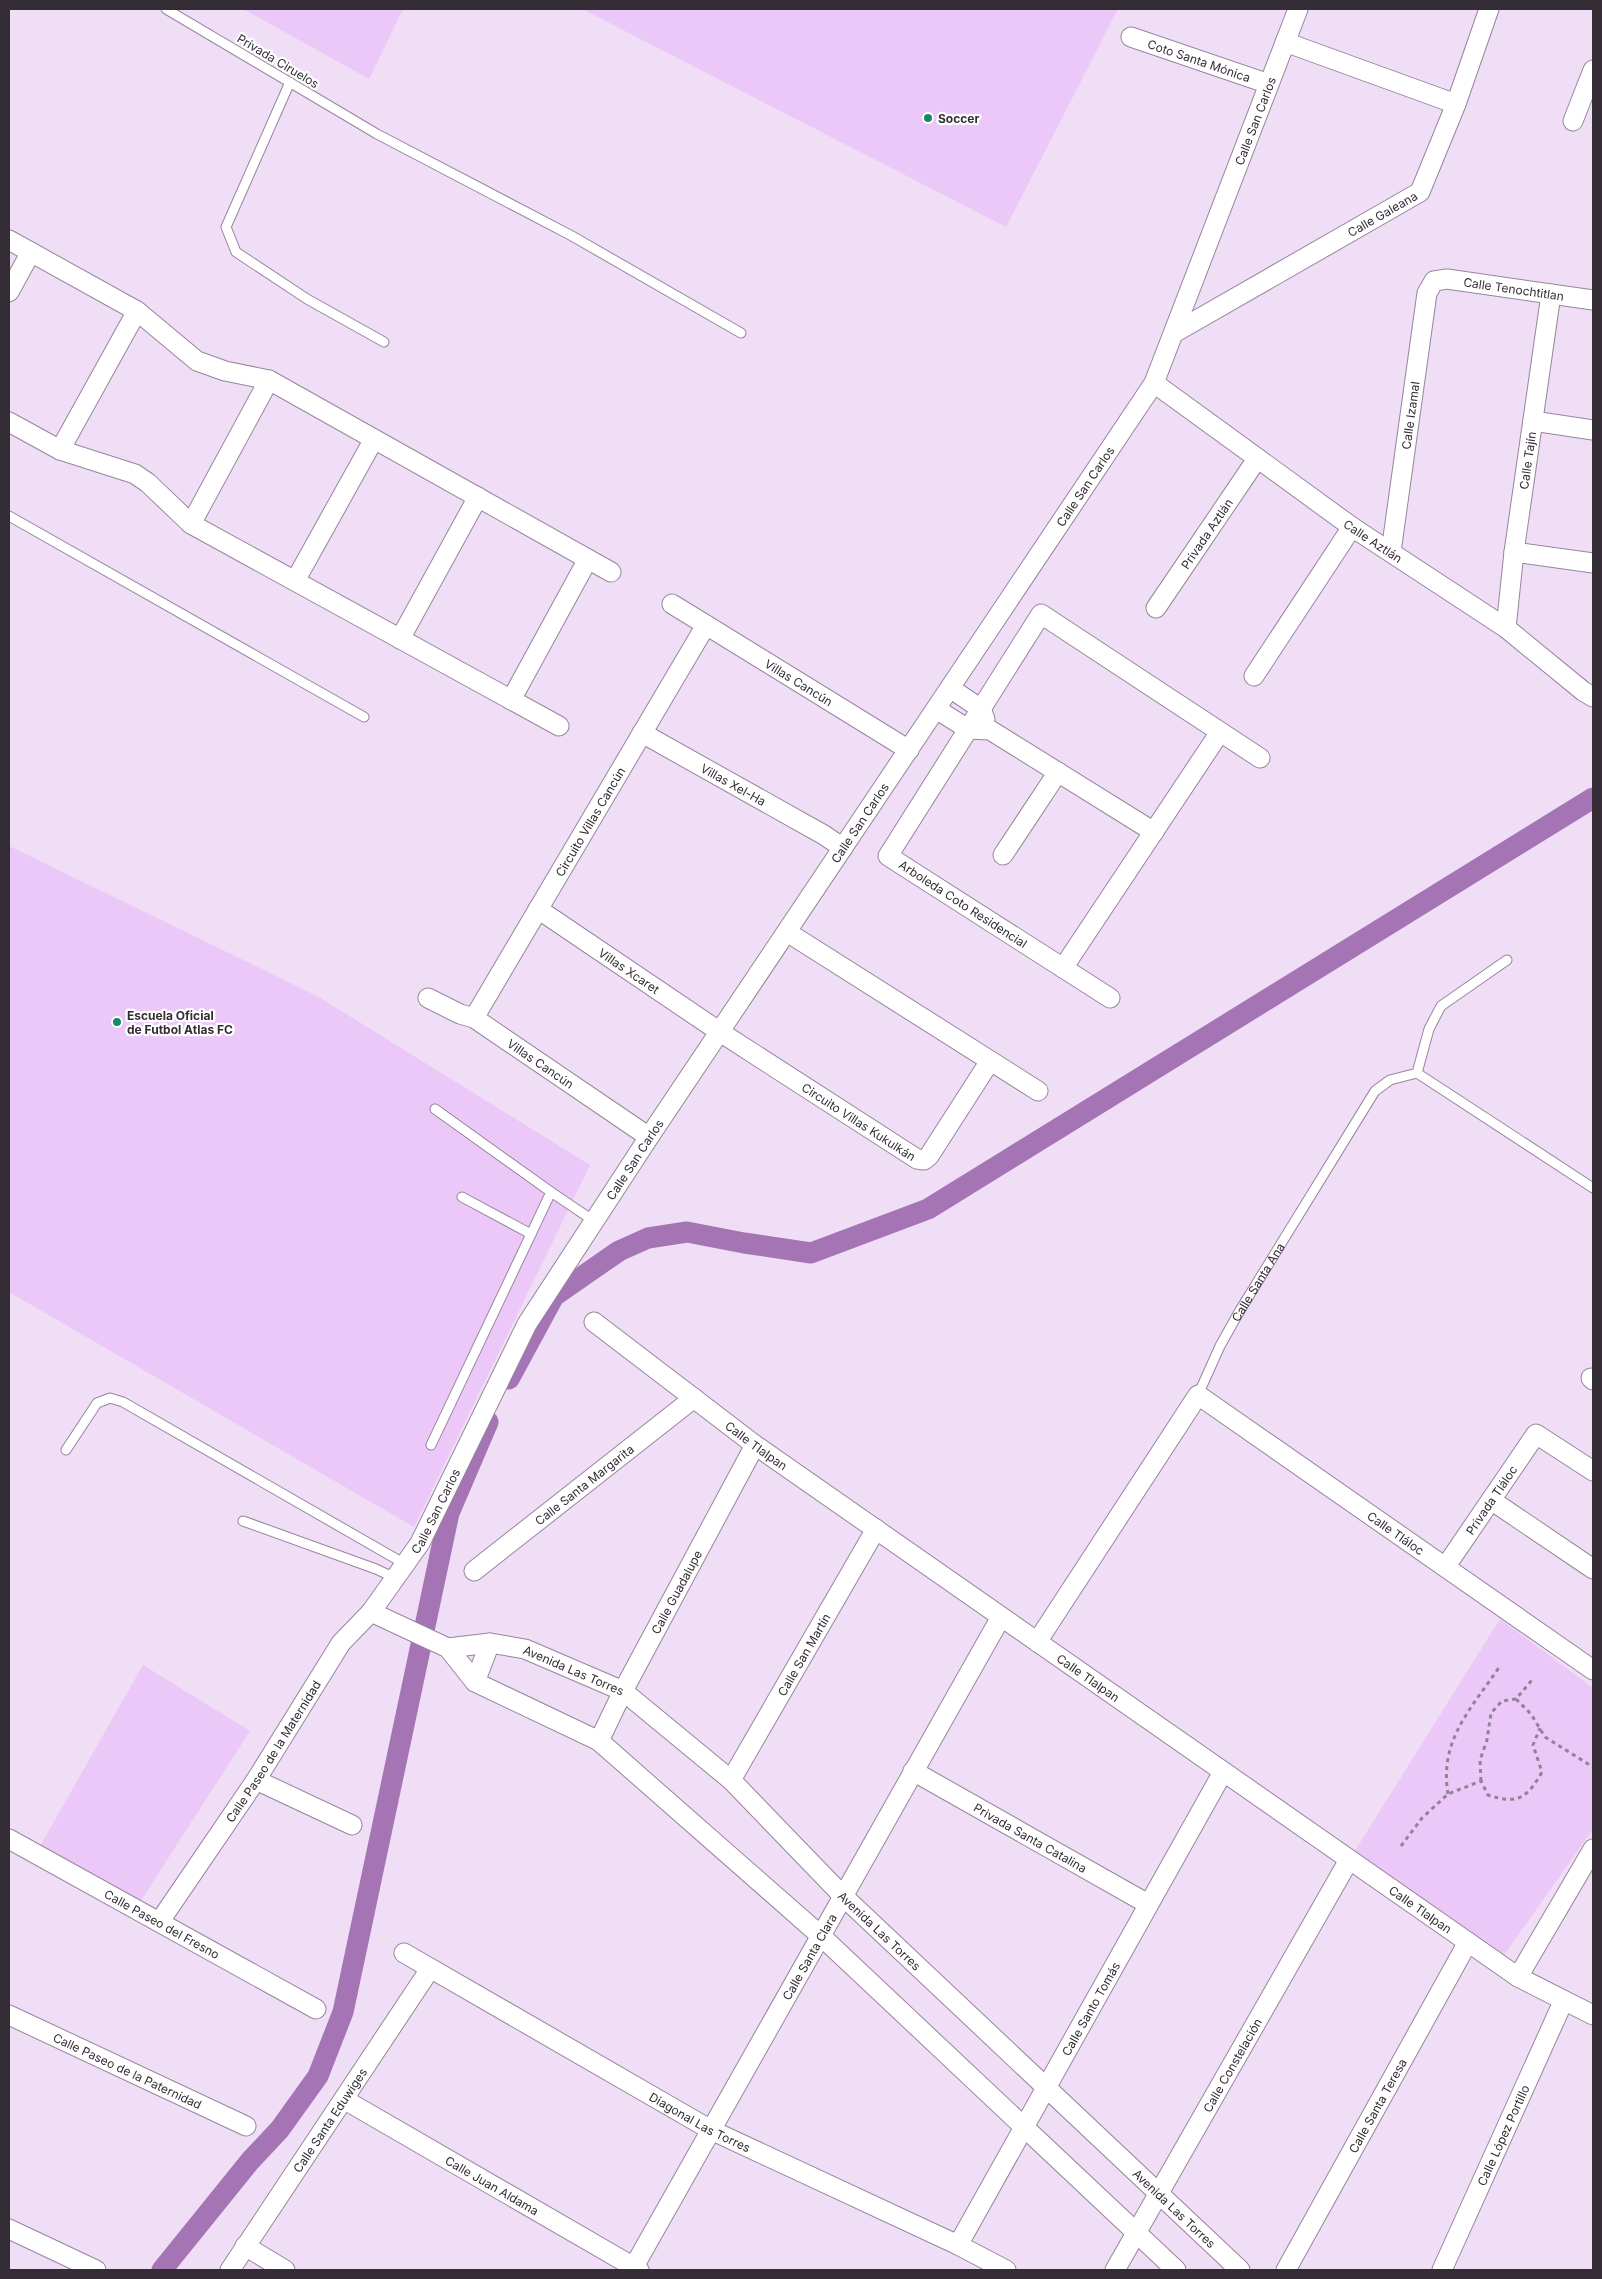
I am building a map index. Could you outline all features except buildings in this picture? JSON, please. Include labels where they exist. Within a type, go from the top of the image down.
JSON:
[{"type":"street","name":"Calle San Carlos","points":[[372,1612],[420,1543],[528,1324],[649,1137],[1154,383],[1298,9]]},
{"type":"street","name":"Calle Galeana","points":[[1174,333],[1420,192],[1456,104],[1489,9]]},
{"type":"street","name":"Coto Santa Mónica","points":[[1131,37],[1269,84]]},
{"type":"street","points":[[1285,42],[1456,104]]},
{"type":"street","points":[[1573,121],[1593,70]]},
{"type":"street","points":[[9,240],[138,311],[197,361],[225,372],[269,380],[611,572]]},
{"type":"street","points":[[9,292],[31,252]]},
{"type":"street","name":"Calle Tenochtitlan","points":[[1434,281],[1447,278],[1593,300]]},
{"type":"street","name":"Calle Izamal","points":[[1391,552],[1427,293],[1434,281]]},
{"type":"street","name":"Calle Tajín","points":[[1506,628],[1514,552],[1551,294]]},
{"type":"street","points":[[60,450],[138,311]]},
{"type":"street","points":[[191,524],[269,380]]},
{"type":"street","name":"Calle Aztlán","points":[[1154,383],[1352,527],[1506,628],[1583,691],[1593,696]]},
{"type":"street","points":[[1533,421],[1593,430]]},
{"type":"street","points":[[9,422],[60,450],[136,474],[191,524],[559,726]]},
{"type":"street","points":[[294,581],[374,439]]},
{"type":"street","name":"Privada Aztlán","points":[[1156,608],[1257,459]]},
{"type":"street","points":[[400,639],[478,498]]},
{"type":"street","points":[[1254,676],[1352,527]]},
{"type":"street","points":[[1514,552],[1593,563]]},
{"type":"street","points":[[511,700],[588,559]]},
{"type":"street","name":"Villas Cancún","points":[[672,604],[909,750]]},
{"type":"street","name":"Arboleda Coto Residencial","points":[[1110,998],[888,856],[1041,614],[1260,758]]},
{"type":"street","name":"Circuito Villas Cancún","points":[[474,1018],[706,625]]},
{"type":"street","points":[[950,688],[981,709],[990,730]]},
{"type":"street","points":[[936,709],[968,729],[990,730],[1154,832]]},
{"type":"street","points":[[1063,968],[1220,732]]},
{"type":"street","name":"Villas Xel-Ha","points":[[642,733],[824,834],[843,848]]},
{"type":"street","points":[[1003,855],[1058,772]]},
{"type":"street","name":"Villas Xcaret","points":[[538,909],[720,1032]]},
{"type":"street","points":[[787,932],[1038,1091]]},
{"type":"street","name":"Villas Cancún","points":[[428,998],[460,1014],[474,1018],[649,1137]]},
{"type":"street","name":"Circuito Villas Kukulkán","points":[[720,1032],[921,1160],[929,1156],[990,1061]]},
{"type":"street","name":"Calle Tlalpan","points":[[594,1322],[755,1445],[1222,1772],[1518,1977],[1563,2002],[1593,2015]]},
{"type":"street","name":"Calle Tláloc","points":[[1198,1396],[1446,1566],[1593,1670]]},
{"type":"street","name":"Calle Santa Ana","points":[[1037,1642],[1198,1396]]},
{"type":"street","name":"Calle Santa Margarita","points":[[474,1571],[694,1398]]},
{"type":"street","name":"Privada Tláloc","points":[[1446,1566],[1536,1434],[1593,1471]]},
{"type":"street","name":"Calle Guadalupe","points":[[599,1741],[623,1691],[755,1445]]},
{"type":"street","points":[[1491,1500],[1593,1569]]},
{"type":"street","name":"Calle San Martín","points":[[731,1780],[876,1529]]},
{"type":"street","points":[[372,1612],[448,1648],[474,1682],[599,1741],[821,1936],[1176,2270]]},
{"type":"street","name":"Calle Paseo de la Maternidad","points":[[160,1921],[256,1780],[341,1643],[372,1612]]},
{"type":"street","name":"Calle Santa Clara","points":[[635,2269],[711,2130],[1001,1617]]},
{"type":"street","points":[[474,1682],[490,1643]]},
{"type":"street","name":"Avenida Las Torres","points":[[448,1648],[490,1643],[525,1649],[623,1691],[731,1780],[843,1896],[1240,2270]]},
{"type":"street","name":"Privada Santa Catalina","points":[[913,1772],[1148,1904]]},
{"type":"street","name":"Calle Santo Tomás","points":[[958,2245],[1222,1772]]},
{"type":"street","points":[[256,1780],[352,1825]]},
{"type":"street","name":"Calle Paseo del Fresno","points":[[10,1843],[160,1921],[316,2009]]},
{"type":"street","points":[[1518,1977],[1593,1849]]},
{"type":"street","name":"Calle Constelación","points":[[1115,2270],[1349,1860]]},
{"type":"street","name":"Calle Santa Teresa","points":[[1286,2270],[1468,1942]]},
{"type":"street","name":"Diagonal Las Torres","points":[[404,1953],[711,2130],[958,2245],[1006,2270]]},
{"type":"street","name":"Calle Santa Eduwiges","points":[[230,2270],[345,2100],[430,1969]]},
{"type":"street","name":"Calle López Portillo","points":[[1442,2270],[1563,2002]]},
{"type":"street","name":"Calle Paseo de la Paternidad","points":[[9,2015],[246,2126]]},
{"type":"street","name":"Calle Juan Aldama","points":[[345,2100],[635,2269]]},
{"type":"street","points":[[9,2229],[96,2270]]},
{"type":"street","points":[[245,2246],[285,2270]]},
{"type":"lane","name":"Privada Ciruelos","points":[[166,9],[377,134],[572,236],[742,333]]},
{"type":"lane","points":[[290,82],[226,227],[236,252],[307,299],[384,342]]},
{"type":"lane","points":[[9,516],[364,717]]},
{"type":"lane","points":[[1507,960],[1441,1006],[1429,1029],[1417,1073],[1593,1188]]},
{"type":"lane","name":"Calle Santa Ana","points":[[1198,1396],[1220,1346],[1238,1312],[1375,1091],[1390,1080],[1417,1073]]},
{"type":"lane","points":[[435,1109],[594,1221]]},
{"type":"lane","points":[[431,1445],[551,1192]]},
{"type":"lane","points":[[462,1197],[531,1234]]},
{"type":"lane","points":[[66,1450],[97,1402],[110,1398],[123,1402],[400,1571]]},
{"type":"lane","points":[[243,1521],[376,1569],[400,1571]]},
{"type":"path","points":[[1448,1794],[1444,1773],[1453,1735],[1500,1666]]},
{"type":"path","points":[[1532,1680],[1516,1699],[1502,1701],[1491,1713],[1487,1740],[1480,1760],[1481,1781],[1488,1795],[1502,1800],[1520,1799],[1532,1790],[1542,1772],[1533,1745],[1540,1728]]},
{"type":"path","points":[[1516,1699],[1531,1714],[1545,1737],[1593,1767]]},
{"type":"path","points":[[1401,1846],[1422,1818],[1448,1794],[1481,1781]]},
{"type":"shaded area","points":[[243,9],[403,9],[369,79]]},
{"type":"shaded area","name":"Soccer","points":[[582,9],[1118,9],[1006,227]]},
{"type":"shaded area","points":[[9,846],[317,996],[590,1165],[414,1527],[9,1292]]},
{"type":"shaded area","points":[[1500,1619],[1593,1688],[1593,1829],[1504,1955],[1353,1854]]},
{"type":"shaded area","points":[[143,1665],[250,1731],[140,1902],[39,1848]]},
{"type":"waterway","points":[[509,1379],[554,1296],[619,1251],[648,1238],[687,1232],[811,1253],[928,1209],[1593,798]]},
{"type":"waterway","points":[[162,2270],[250,2161],[280,2129],[318,2076],[343,2012],[449,1513],[488,1422]]},
{"type":"place","name":"Soccer","points":[[928,118]]},
{"type":"place","name":"Escuela Oficial de Futbol Atlas FC","points":[[117,1022]]}]
